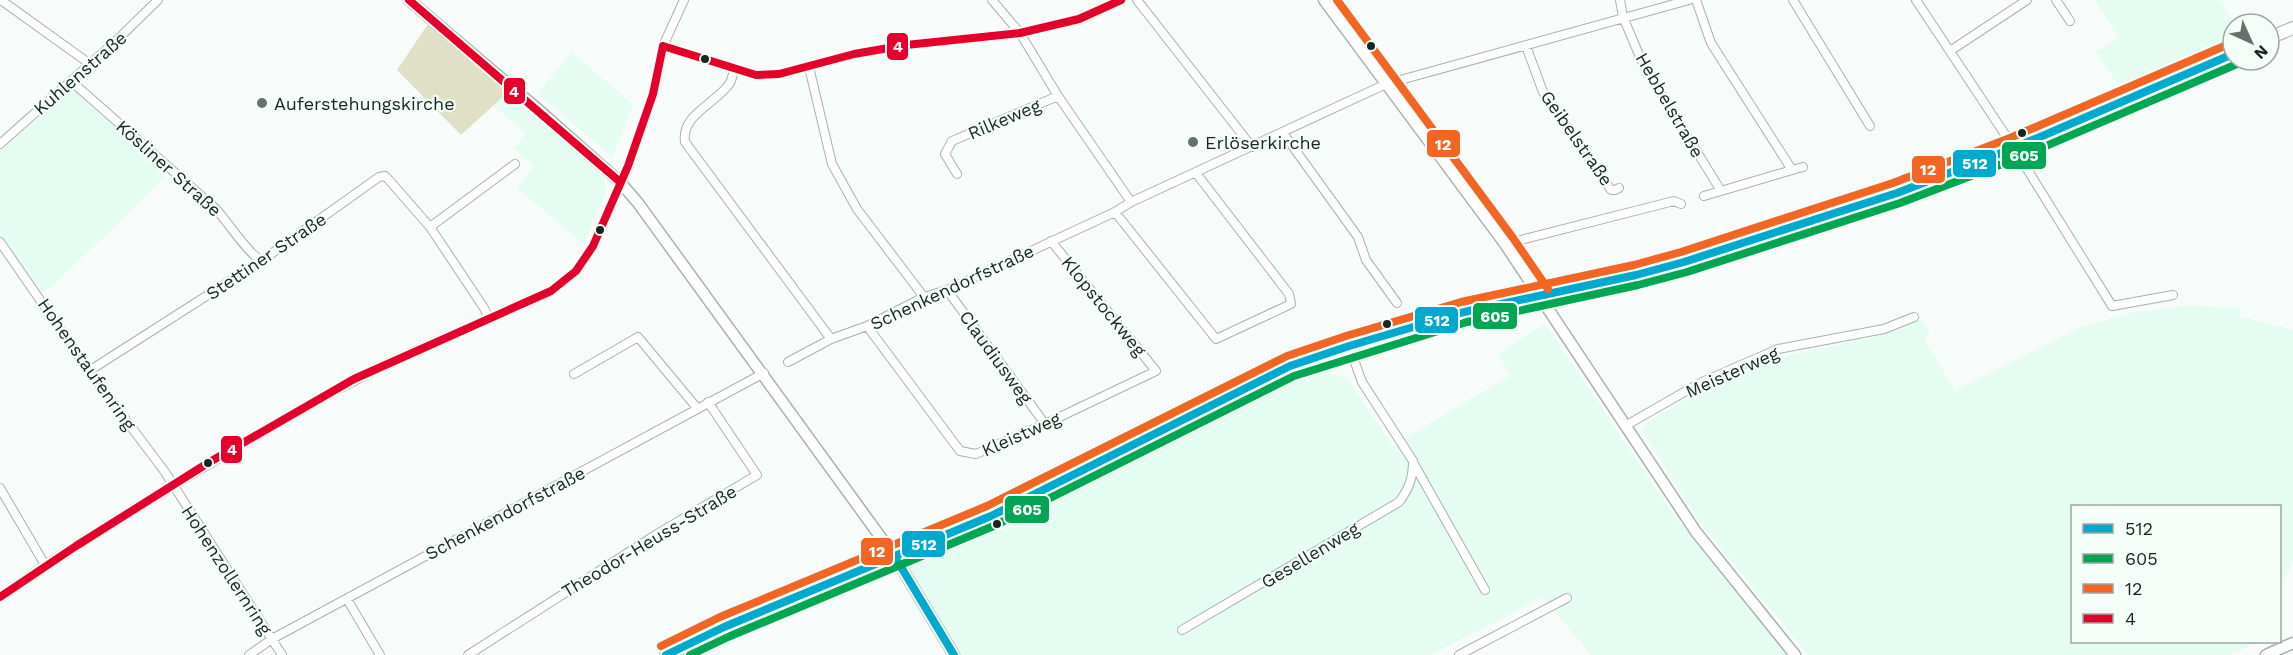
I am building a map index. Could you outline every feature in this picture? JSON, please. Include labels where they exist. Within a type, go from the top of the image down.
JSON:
[{"type":"main road","points":[[666,655],[724,627],[991,516],[1280,371],[1349,346],[1464,312],[1636,275],[1705,256],[1923,184],[2014,148],[2221,59]]},
{"type":"street","points":[[1,0],[90,64]]},
{"type":"street","name":"Kuhlenstraße","points":[[0,144],[141,18],[158,0]]},
{"type":"street","points":[[409,0],[542,112],[620,182],[638,203],[764,373],[895,557],[954,655]]},
{"type":"street","name":"Rilkeweg","points":[[992,0],[1020,33],[1058,96],[1131,202]]},
{"type":"street","points":[[663,46],[756,75],[779,74],[854,54],[906,45],[1020,33],[1079,20],[1121,0]]},
{"type":"street","points":[[1137,0],[1252,147]]},
{"type":"street","points":[[1324,0],[1505,244],[1696,532],[1795,655]]},
{"type":"street","name":"Hebbelstraße","points":[[1620,0],[1623,17],[1642,63],[1721,191]]},
{"type":"street","name":"Schenkendorfstraße","points":[[788,362],[831,339],[867,326],[924,297],[947,290],[1386,84],[1689,0]]},
{"type":"street","points":[[1696,0],[1711,43],[1792,170]]},
{"type":"street","points":[[1793,0],[1870,126]]},
{"type":"street","points":[[1916,0],[2014,148],[2112,306],[2173,296]]},
{"type":"street","points":[[1950,51],[2026,0]]},
{"type":"street","points":[[2056,0],[2070,21]]},
{"type":"street","points":[[0,597],[173,485],[354,380],[551,291],[576,271],[593,246],[628,165],[653,94],[663,46],[681,1]]},
{"type":"street","name":"Geibelstraße","points":[[1526,46],[1543,92],[1611,190],[1619,188]]},
{"type":"street","points":[[809,67],[832,164],[856,209],[924,297]]},
{"type":"street","points":[[735,69],[730,83],[688,123],[683,132],[685,142],[831,339]]},
{"type":"street","name":"Kösliner Straße","points":[[70,81],[215,208],[235,230],[251,254],[261,261]]},
{"type":"street","name":"Rilkeweg","points":[[957,174],[945,154],[952,141],[1058,96]]},
{"type":"street","points":[[1283,133],[1358,237],[1366,260],[1398,303]]},
{"type":"street","points":[[430,227],[515,164]]},
{"type":"street","points":[[1704,196],[1803,167]]},
{"type":"street","points":[[1115,212],[1216,339],[1291,304],[1289,294],[1196,173]]},
{"type":"street","name":"Stettiner Straße","points":[[89,371],[261,261],[379,177],[385,176],[430,227],[489,319]]},
{"type":"street","points":[[1505,244],[1674,201],[1681,204]]},
{"type":"street","name":"Klopstockweg","points":[[1051,241],[1156,371]]},
{"type":"street","name":"Hohenstaufenring","points":[[0,243],[89,371],[173,485]]},
{"type":"street","name":"Claudiusweg","points":[[947,290],[1046,424]]},
{"type":"street","name":"Meisterweg","points":[[1626,426],[1700,383],[1778,349],[1884,329],[1914,317]]},
{"type":"street","name":"Kleistweg","points":[[867,326],[960,451],[974,455],[1046,424],[1156,371]]},
{"type":"street","points":[[574,374],[638,337],[698,408]]},
{"type":"street","points":[[1349,346],[1362,382],[1413,461],[1485,590]]},
{"type":"street","name":"Schenkendorfstraße","points":[[249,655],[272,639],[764,373]]},
{"type":"street","name":"Theodor-Heuss-Straße","points":[[468,655],[657,534],[757,475],[708,402]]},
{"type":"street","name":"Gesellenweg","points":[[1182,630],[1399,502],[1408,489],[1413,473],[1413,461]]},
{"type":"street","name":"Hohenzollernring","points":[[173,485],[282,655]]},
{"type":"street","points":[[0,488],[45,566]]},
{"type":"street","points":[[1459,655],[1567,598]]},
{"type":"street","points":[[346,599],[380,655]]},
{"type":"street","points":[[2266,655],[2293,644]]},
{"type":"shaded area","points":[[2095,0],[2219,0],[2227,12],[2221,12],[2221,46],[2121,89],[2096,52],[2119,38]]},
{"type":"shaded area","points":[[428,24],[509,91],[461,135],[397,70]]},
{"type":"shaded area","points":[[572,52],[633,105],[612,157],[538,93]]},
{"type":"shaded area","points":[[72,88],[103,117],[162,165],[157,172],[164,178],[50,289],[39,291],[0,235],[0,152]]},
{"type":"shaded area","points":[[509,91],[602,176],[605,195],[584,244],[517,188],[534,166],[514,149],[526,133],[493,106]]},
{"type":"shaded area","points":[[2187,306],[2239,308],[2241,317],[2293,330],[2293,561],[2281,585],[2281,505],[2071,505],[2071,643],[2250,643],[2248,647],[2228,655],[1808,655],[1701,524],[1643,432],[1646,424],[1704,388],[1780,358],[1883,335],[1921,318],[1930,334],[1924,339],[1955,391],[2079,328],[2134,312]]},
{"type":"shaded area","points":[[1545,324],[1680,524],[1788,655],[1591,655],[1543,597],[1431,655],[959,655],[906,563],[937,550],[1312,366],[1347,379],[1393,446],[1511,375],[1497,354]]},
{"type":"transit line","name":"4","points":[[409,0],[620,182]]},
{"type":"transit line","name":"4","points":[[0,597],[208,463],[354,379],[551,291],[576,271],[593,246],[628,166],[653,94],[663,46],[756,75],[779,74],[854,54],[906,45],[1020,33],[1079,19],[1121,0]]},
{"type":"transit line","name":"12","points":[[1337,0],[1513,238],[1548,289]]},
{"type":"transit line","name":"12","points":[[661,646],[720,617],[987,506],[1287,356],[1461,302],[1634,265],[1681,252],[1893,183],[2010,138],[2221,47]]},
{"type":"transit line","name":"512","points":[[666,655],[724,627],[991,516],[1290,366],[1464,312],[1636,275],[1684,262],[1897,193],[2014,148],[2221,59]]},
{"type":"transit line","name":"605","points":[[690,655],[996,525],[1294,376],[1467,322],[1638,285],[1687,272],[1900,203],[2018,158],[2221,71]]},
{"type":"transit line","name":"512","points":[[895,557],[954,655]]},
{"type":"place","name":"Auferstehungskirche","points":[[262,103]]},
{"type":"place","name":"Erlöserkirche","points":[[1193,142]]}]
